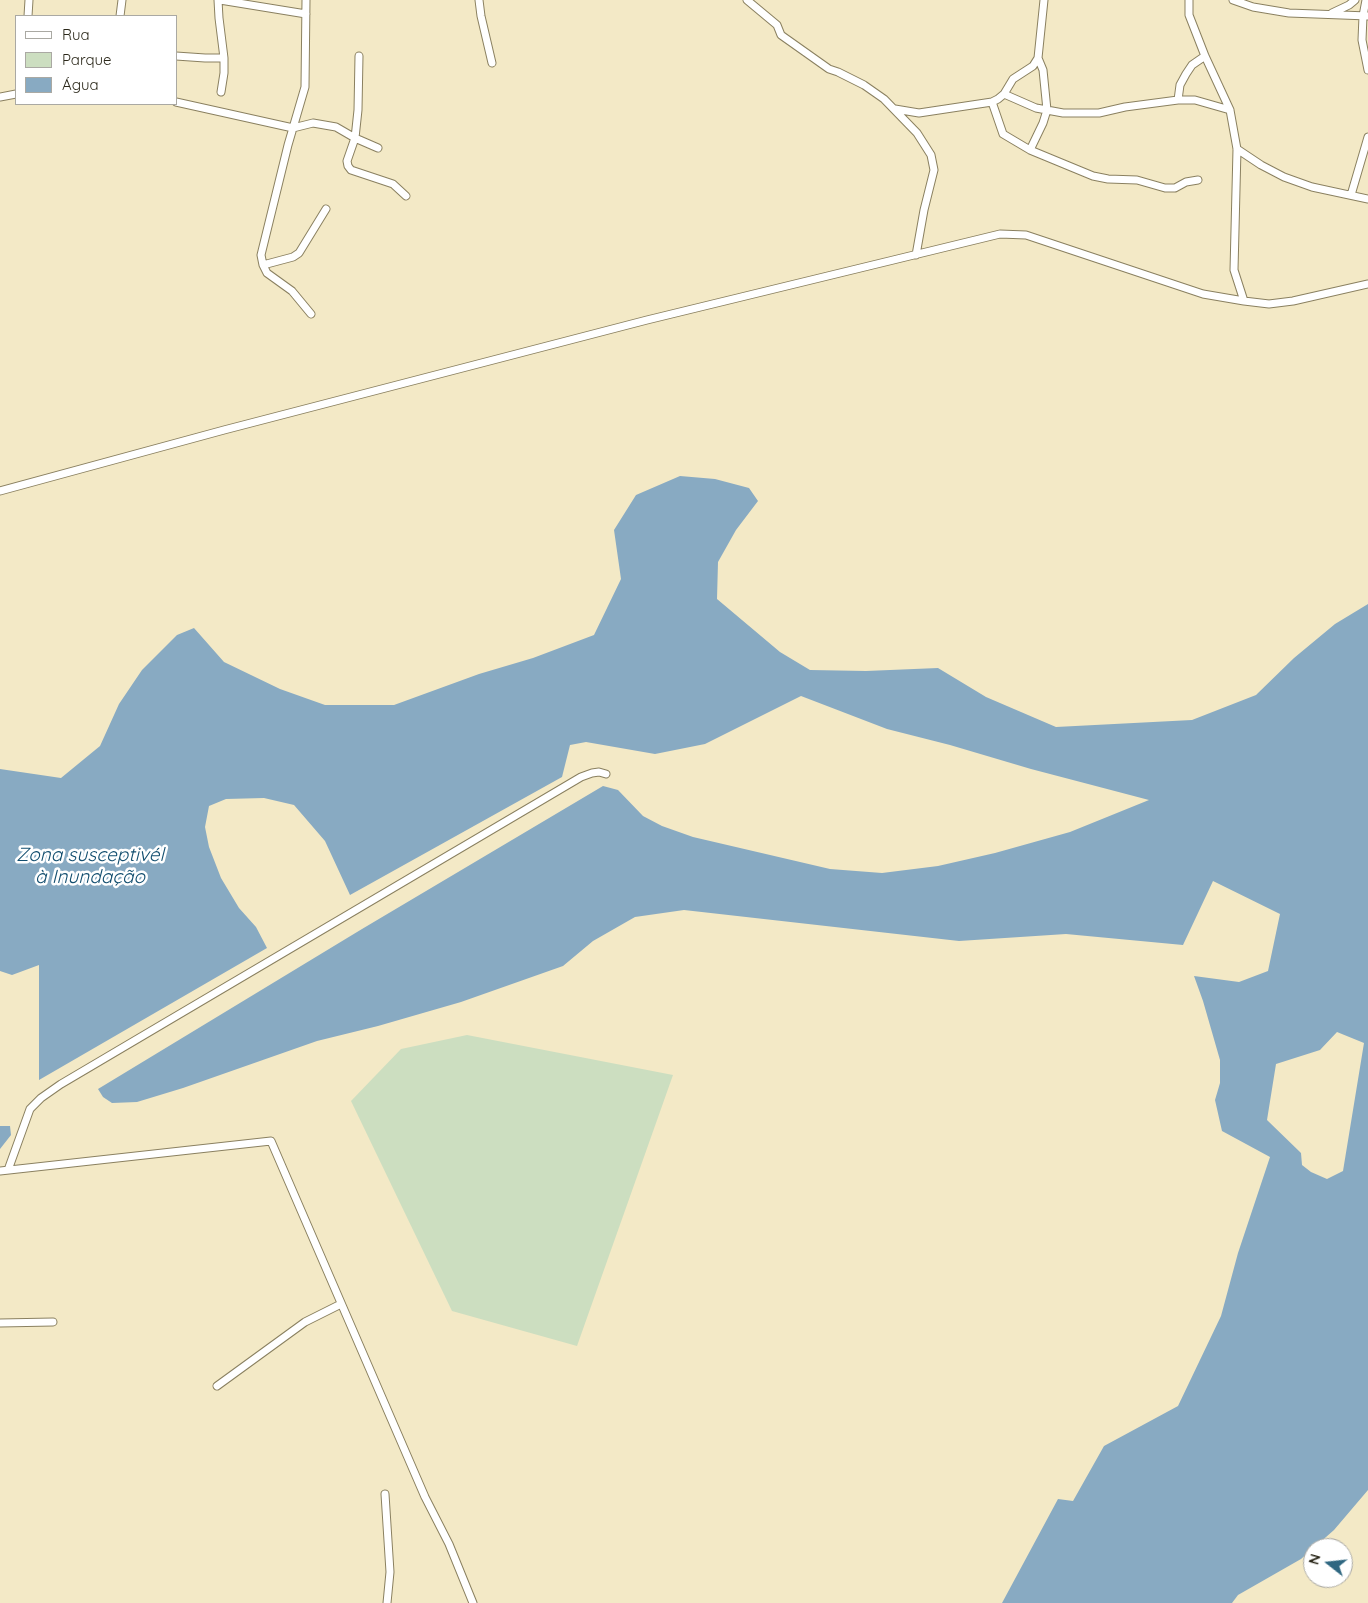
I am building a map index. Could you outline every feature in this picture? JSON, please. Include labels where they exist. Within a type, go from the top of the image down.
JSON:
[{"type":"street","points":[[28,15],[29,0]]},
{"type":"street","points":[[120,15],[122,0]]},
{"type":"street","points":[[221,92],[224,58],[219,18],[219,0],[306,14]]},
{"type":"street","points":[[306,0],[306,80],[261,255],[267,272],[292,291],[311,314]]},
{"type":"street","points":[[480,0],[481,16],[492,63]]},
{"type":"street","points":[[747,0],[777,25],[781,35],[829,69],[864,85],[884,99],[917,133],[931,155],[934,170],[916,254]]},
{"type":"street","points":[[895,109],[919,113],[992,102],[998,99],[1004,94],[1013,79],[1033,66],[1038,58],[1044,0]]},
{"type":"street","points":[[1189,0],[1189,15],[1205,56],[1230,110],[1237,149],[1234,270],[1244,302]]},
{"type":"street","points":[[1233,0],[1253,7],[1290,12],[1365,16]]},
{"type":"street","points":[[1329,14],[1349,5],[1355,0]]},
{"type":"street","points":[[1366,0],[1362,40],[1368,70]]},
{"type":"street","points":[[178,56],[224,58]]},
{"type":"street","points":[[359,56],[358,110],[355,138],[347,161],[348,166],[351,170],[393,184],[406,196]]},
{"type":"street","points":[[1178,100],[1180,85],[1186,74],[1192,66],[1205,56]]},
{"type":"street","points":[[1030,150],[1047,110],[1044,70],[1038,58]]},
{"type":"street","points":[[0,97],[15,94]]},
{"type":"street","points":[[1004,94],[1036,108],[1062,113],[1099,113],[1125,107],[1178,100],[1195,100],[1230,110]]},
{"type":"street","points":[[178,102],[293,128],[313,123],[336,127],[378,148]]},
{"type":"street","points":[[992,102],[1003,134],[1030,150],[1093,176],[1108,179],[1137,180],[1165,188],[1175,188],[1186,182],[1198,180]]},
{"type":"street","points":[[1351,195],[1368,137]]},
{"type":"street","points":[[1237,149],[1284,177],[1312,187],[1368,199]]},
{"type":"street","points":[[263,265],[293,258],[299,253],[326,209]]},
{"type":"street","points":[[0,491],[224,430],[647,320],[1000,234],[1026,235],[1203,294],[1244,302],[1269,304],[1293,301],[1368,284]]},
{"type":"street","points":[[474,1603],[449,1544],[425,1497],[349,1320],[340,1304],[271,1141],[4,1170],[30,1110],[41,1098],[61,1084],[581,777],[599,772],[606,774]]},
{"type":"street","points":[[217,1386],[305,1322],[340,1304]]},
{"type":"street","points":[[0,1323],[53,1322]]},
{"type":"street","points":[[385,1494],[390,1572],[387,1603]]},
{"type":"green space","points":[[467,1035],[673,1075],[577,1346],[452,1311],[351,1101],[401,1049]]},
{"type":"water","name":"Zona susceptivél à Inundação","points":[[680,476],[715,479],[749,488],[758,501],[736,530],[718,562],[717,599],[780,652],[810,670],[866,671],[938,668],[986,697],[1056,727],[1192,720],[1256,695],[1294,658],[1335,624],[1368,604],[1368,1490],[1325,1538],[1303,1538],[1303,1557],[1301,1559],[1238,1595],[1232,1603],[1002,1603],[1058,1499],[1073,1501],[1104,1446],[1178,1406],[1221,1316],[1238,1253],[1270,1157],[1222,1131],[1215,1100],[1220,1083],[1220,1060],[1194,976],[1239,982],[1268,971],[1280,914],[1213,881],[1183,945],[1066,934],[959,941],[684,910],[635,917],[593,941],[563,966],[461,1002],[317,1041],[183,1088],[137,1102],[112,1103],[103,1097],[98,1089],[603,786],[618,790],[643,816],[662,826],[693,837],[830,869],[882,873],[938,866],[995,853],[1070,832],[1149,800],[887,729],[801,696],[705,744],[655,754],[586,742],[570,745],[562,777],[350,895],[325,841],[294,805],[264,798],[226,799],[209,806],[205,827],[209,847],[221,878],[239,908],[256,927],[267,948],[39,1080],[39,965],[12,975],[0,971],[0,769],[61,778],[100,746],[119,704],[142,670],[177,635],[194,628],[224,662],[280,689],[325,705],[394,705],[479,674],[533,658],[594,635],[621,579],[614,530],[636,495]],"holes":[[[1337,1032],[1364,1043],[1343,1171],[1327,1179],[1311,1172],[1302,1165],[1301,1153],[1267,1120],[1276,1064],[1320,1050]]]},
{"type":"water","points":[[0,1126],[10,1126],[11,1135],[0,1149]]}]
